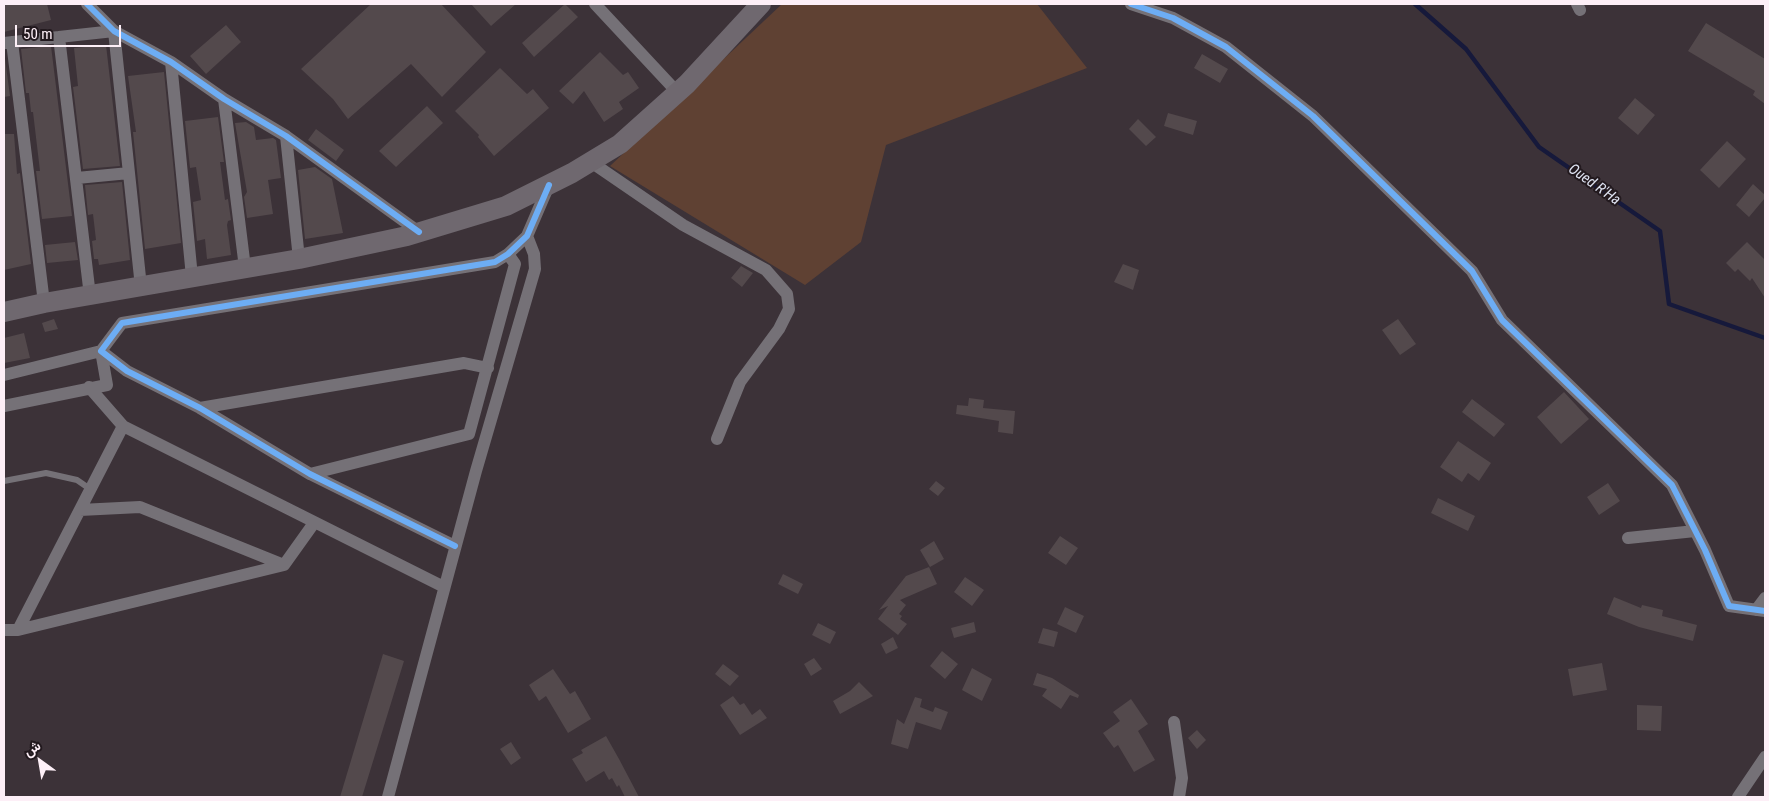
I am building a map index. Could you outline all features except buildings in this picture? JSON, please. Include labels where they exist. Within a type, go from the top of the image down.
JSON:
[{"type":"main road","points":[[4,312],[44,303],[299,259],[419,232],[506,206],[549,185],[620,144],[678,92],[761,4]]},
{"type":"street","points":[[87,4],[114,31],[171,62],[224,99],[286,136],[419,232]]},
{"type":"street","points":[[595,4],[678,92]]},
{"type":"street","points":[[1131,4],[1174,18],[1226,47],[1313,116],[1472,271],[1502,320],[1672,485],[1729,606],[1760,611],[1765,598]]},
{"type":"street","points":[[44,303],[8,43],[114,31]]},
{"type":"street","points":[[114,31],[141,287]]},
{"type":"street","points":[[59,37],[90,296]]},
{"type":"street","points":[[171,62],[192,277]]},
{"type":"street","points":[[224,99],[245,268]]},
{"type":"street","points":[[286,136],[299,259]]},
{"type":"street","points":[[591,162],[683,225],[766,270],[787,294],[789,309],[779,329],[740,382],[717,439]]},
{"type":"street","points":[[77,178],[129,173]]},
{"type":"street","points":[[4,375],[101,352],[122,323],[496,262],[508,254],[527,236],[549,185]]},
{"type":"street","points":[[388,797],[455,546],[535,270],[534,254],[527,236]]},
{"type":"street","points":[[508,254],[534,254]]},
{"type":"street","points":[[310,474],[469,434],[516,264],[508,254]]},
{"type":"street","points":[[101,352],[127,371],[200,408],[310,474],[455,546]]},
{"type":"street","points":[[4,406],[89,387],[107,385],[101,352]]},
{"type":"street","points":[[200,408],[464,363],[488,368]]},
{"type":"street","points":[[89,387],[123,426],[444,587]]},
{"type":"street","points":[[18,630],[123,426]]},
{"type":"street","points":[[80,510],[140,508],[284,565]]},
{"type":"street","points":[[4,630],[18,630],[284,565],[314,522]]},
{"type":"street","points":[[1628,538],[1695,531]]},
{"type":"street","points":[[1174,722],[1182,778],[1179,797]]},
{"type":"street","points":[[1738,797],[1765,757]]},
{"type":"lane","points":[[4,481],[46,473],[77,480],[90,489]]},
{"type":"shaded area","points":[[782,4],[1037,4],[1087,68],[886,145],[861,242],[805,285],[610,166]]},
{"type":"waterway","name":"Oued R'Ha","points":[[1415,4],[1466,49],[1539,147],[1660,231],[1669,304],[1765,338]]},
{"type":"cycle path","points":[[87,4],[114,31],[171,62],[224,99],[286,136],[419,232]]},
{"type":"cycle path","points":[[1131,4],[1173,18],[1226,47],[1313,116],[1472,271],[1502,320],[1672,485],[1705,550],[1729,606],[1765,611]]},
{"type":"cycle path","points":[[455,546],[310,474],[200,408],[127,371],[101,351],[122,323],[495,262],[508,254],[527,236],[549,185]]}]
